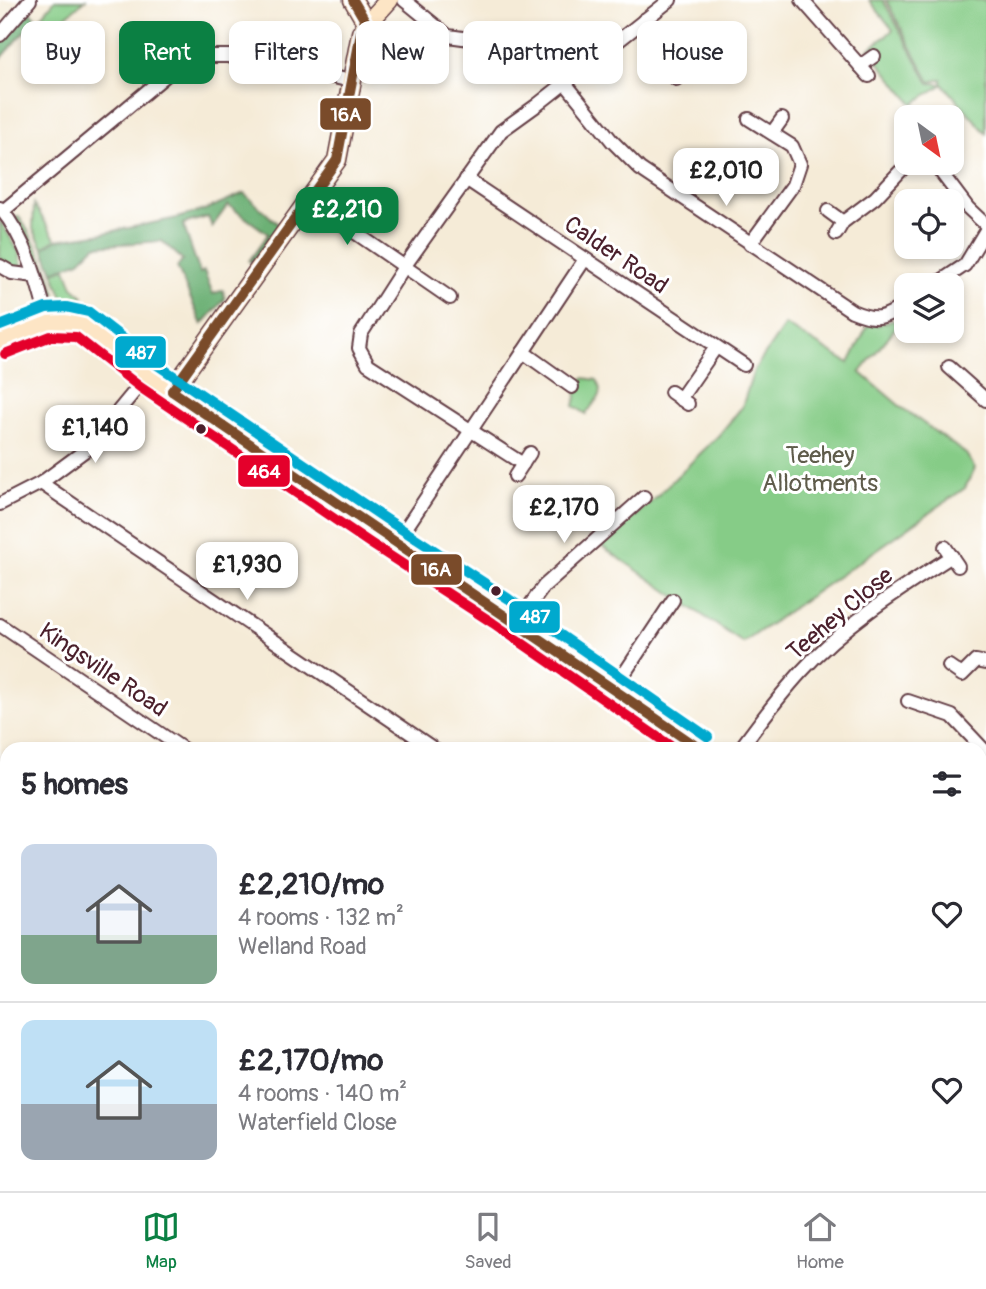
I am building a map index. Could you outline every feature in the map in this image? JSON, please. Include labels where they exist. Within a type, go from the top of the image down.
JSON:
[{"type":"street","points":[[0,35],[30,0]]},
{"type":"street","points":[[353,0],[365,21]]},
{"type":"street","points":[[370,21],[389,0]]},
{"type":"street","points":[[404,0],[448,36],[463,38]]},
{"type":"street","points":[[623,37],[670,0]]},
{"type":"street","points":[[802,0],[864,71],[874,56]]},
{"type":"street","points":[[48,322],[23,246],[1,210],[89,142],[170,72],[205,56],[228,56],[351,81]]},
{"type":"street","points":[[172,391],[337,160],[356,57]]},
{"type":"street","points":[[515,476],[527,459],[472,431],[368,364],[359,348],[360,334],[501,131],[564,84]]},
{"type":"street","points":[[566,84],[612,141],[640,169],[852,311],[869,318],[894,312]]},
{"type":"street","points":[[749,119],[792,146],[800,164],[793,185],[750,244]]},
{"type":"street","points":[[772,133],[782,119]]},
{"type":"street","points":[[836,234],[843,222],[875,198],[897,175]]},
{"type":"street","points":[[943,175],[968,208],[986,225]]},
{"type":"street","name":"Calder Road","points":[[466,179],[744,365]]},
{"type":"street","points":[[308,200],[450,299]]},
{"type":"street","points":[[828,211],[843,222]]},
{"type":"street","points":[[953,273],[965,265],[986,230]]},
{"type":"street","points":[[396,543],[585,259]]},
{"type":"street","points":[[0,266],[12,273],[35,276]]},
{"type":"street","points":[[0,341],[48,322],[65,320],[82,324],[148,375],[518,622],[690,742]]},
{"type":"street","points":[[680,398],[716,347]]},
{"type":"street","points":[[523,352],[570,390],[580,375]]},
{"type":"street","points":[[949,367],[986,400]]},
{"type":"street","points":[[0,504],[41,483],[88,449],[148,375]]},
{"type":"street","points":[[41,483],[424,742]]},
{"type":"street","points":[[518,622],[544,586],[644,497]]},
{"type":"street","name":"Teehey Close","points":[[745,742],[801,671],[828,645],[879,604],[951,556]]},
{"type":"street","points":[[614,689],[673,600]]},
{"type":"street","name":"Kingsville Road","points":[[0,625],[173,742]]},
{"type":"street","points":[[949,666],[962,675],[976,661],[986,663]]},
{"type":"street","points":[[908,701],[952,716],[977,742]]},
{"type":"green space","points":[[55,0],[85,0],[60,21],[44,21],[41,17]]},
{"type":"green space","points":[[869,0],[883,0],[929,83],[942,84],[942,79],[930,82],[886,0],[986,0],[986,133],[943,84],[913,104],[868,50],[893,30]]},
{"type":"green space","points":[[29,9],[36,18],[33,21],[21,21],[21,36],[0,60],[0,44]]},
{"type":"green space","points":[[244,193],[279,225],[252,263],[249,261],[268,234],[228,205],[212,227],[208,217],[183,224],[200,273],[204,271],[213,294],[223,290],[225,299],[202,325],[177,267],[183,260],[162,241],[95,246],[80,261],[53,272],[43,248],[56,240],[177,218]]},
{"type":"green space","points":[[34,204],[56,240],[43,248],[33,229]]},
{"type":"green space","points":[[19,216],[40,253],[56,294],[47,296],[40,271],[14,219]]},
{"type":"green space","points":[[0,220],[20,254],[22,267],[17,269],[0,259]]},
{"type":"green space","points":[[66,268],[73,287],[83,296],[79,306],[63,298],[53,272]]},
{"type":"green space","name":"Teehey Allotments","points":[[892,320],[894,330],[860,372],[901,407],[966,454],[975,468],[965,488],[743,643],[600,545],[653,500],[719,435],[742,407],[754,370],[785,325],[849,363],[868,325]]},
{"type":"green space","points":[[583,378],[597,380],[601,389],[600,395],[586,414],[574,406]]},
{"type":"transit line","name":"16A","points":[[172,391],[337,160],[361,33],[367,24],[353,0]]},
{"type":"transit line","name":"487","points":[[0,326],[46,308],[66,307],[89,312],[156,364],[509,599],[708,737]]},
{"type":"transit line","name":"464","points":[[5,354],[51,336],[76,337],[140,387],[493,623],[665,742]]},
{"type":"transit line","name":"16A","points":[[172,391],[690,742]]}]
